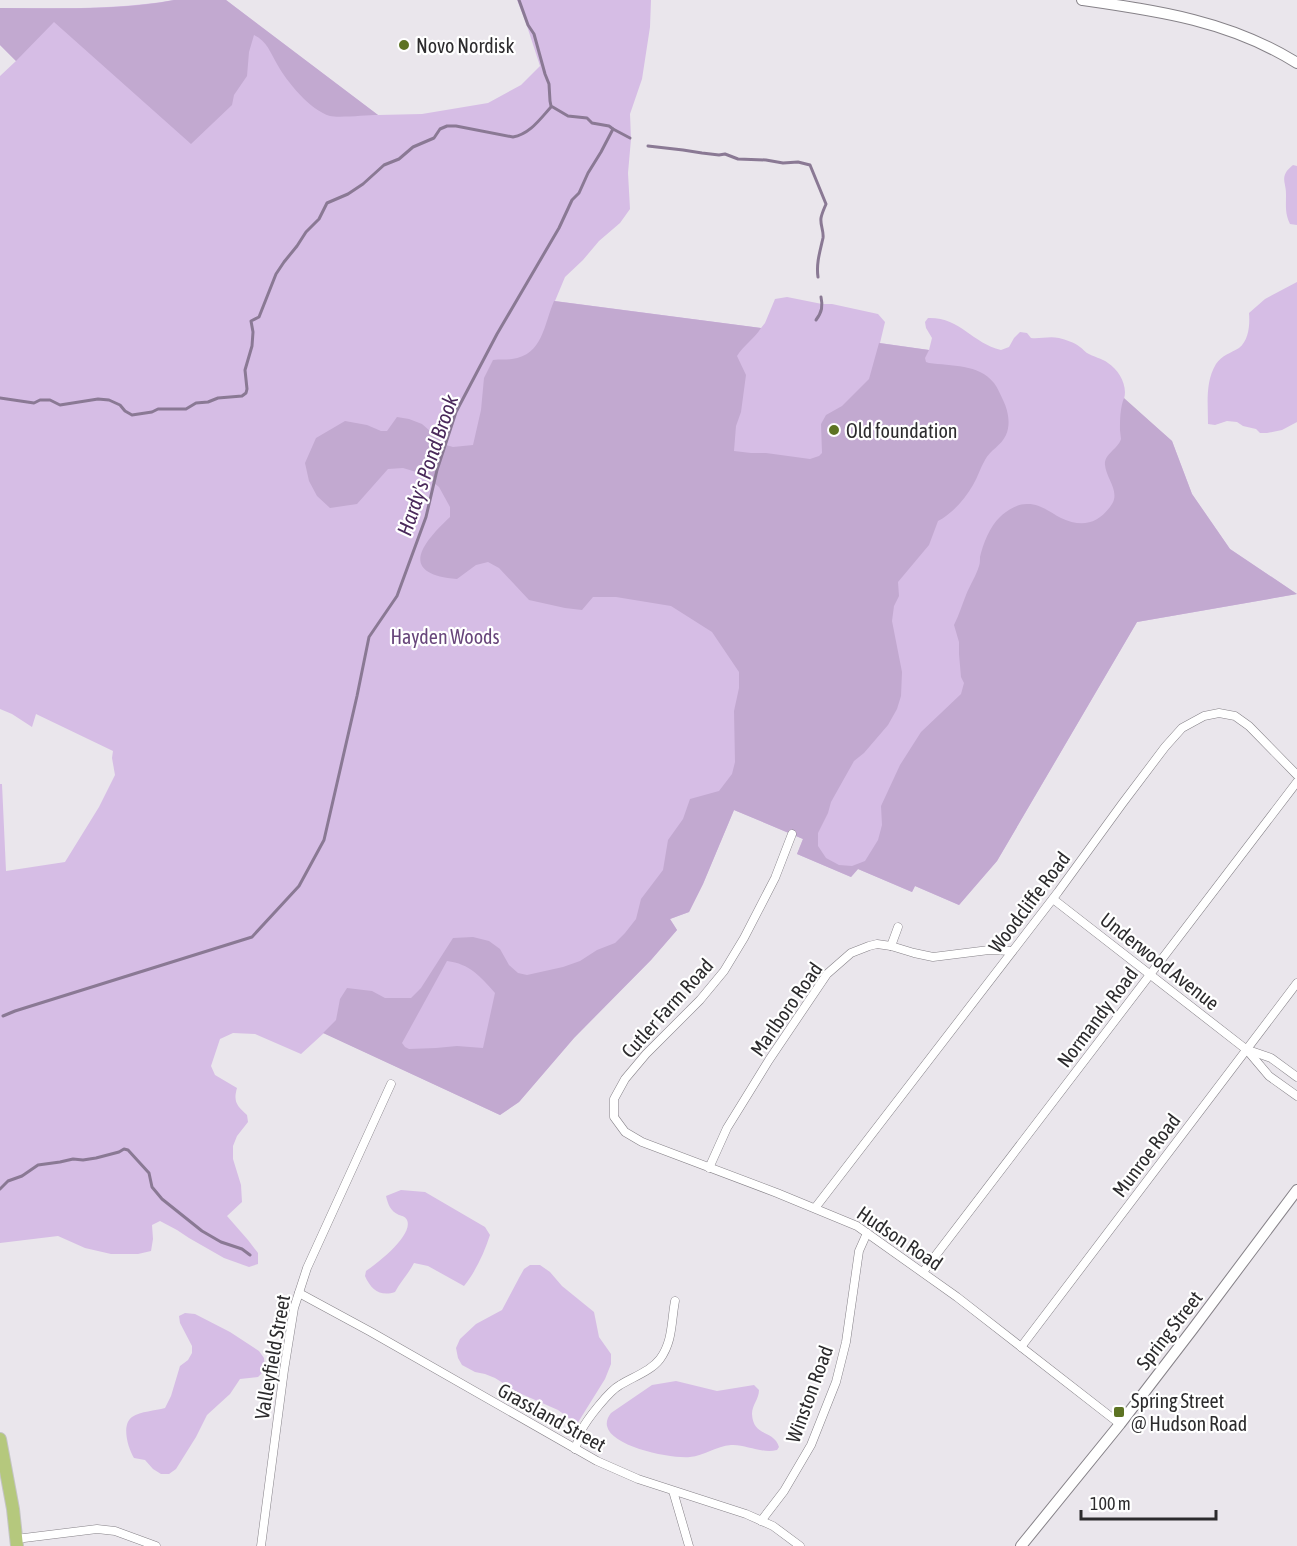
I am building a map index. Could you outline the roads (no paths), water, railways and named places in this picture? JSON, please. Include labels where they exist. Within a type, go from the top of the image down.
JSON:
[{"type":"main road","points":[[1082,0],[1171,14],[1207,23],[1248,37],[1297,63]]},
{"type":"main road","name":"Spring Street","points":[[1021,1546],[1120,1424],[1297,1190]]},
{"type":"main road","points":[[0,1439],[3,1471],[17,1543]]},
{"type":"street","name":"Woodcliffe Road","points":[[816,1208],[1053,899],[1165,747],[1182,728],[1204,716],[1219,713],[1235,716],[1249,726],[1297,775]]},
{"type":"street","name":"Normandy Road","points":[[923,1272],[1297,782]]},
{"type":"street","name":"Cutler Farm Road","points":[[630,1135],[614,1117],[614,1099],[625,1079],[646,1054],[700,1000],[724,971],[775,878],[792,834]]},
{"type":"street","name":"Underwood Avenue","points":[[1053,899],[1246,1050],[1269,1076],[1297,1096]]},
{"type":"street","points":[[891,946],[898,927]]},
{"type":"street","name":"Marlboro Road","points":[[709,1168],[727,1128],[769,1060],[828,975],[851,953],[877,944],[933,957],[989,950],[1012,951]]},
{"type":"street","name":"Munroe Road","points":[[1022,1347],[1297,984]]},
{"type":"street","name":"Underwood Avenue","points":[[1246,1050],[1271,1058],[1297,1077]]},
{"type":"street","name":"Valleyfield Street","points":[[261,1546],[294,1308],[307,1268],[391,1084]]},
{"type":"street","name":"Hudson Road","points":[[630,1135],[642,1142],[816,1208],[857,1226],[923,1272],[1120,1424]]},
{"type":"street","name":"Winston Road","points":[[761,1521],[784,1491],[811,1446],[836,1382],[846,1342],[859,1251],[867,1233]]},
{"type":"street","name":"Grassland Street","points":[[299,1293],[597,1461],[628,1475],[746,1514],[773,1526],[800,1546]]},
{"type":"street","points":[[575,1449],[586,1423],[617,1386],[641,1374],[659,1361],[673,1327],[675,1301]]},
{"type":"street","points":[[673,1491],[688,1546]]},
{"type":"street","points":[[17,1543],[96,1528],[115,1531],[156,1546]]},
{"type":"waterway","name":"Hardy's Pond Brook","points":[[3,1016],[252,937],[299,886],[324,840],[369,637],[397,596],[426,517],[437,470],[456,412],[497,334],[559,228],[572,200],[579,193],[613,129],[592,123],[587,118],[568,116],[551,106],[549,84],[534,34],[528,25],[519,0]]},
{"type":"waterway","points":[[0,398],[34,403],[40,400],[50,400],[60,405],[98,399],[109,400],[120,405],[132,415],[158,409],[186,409],[196,403],[242,396],[247,389],[245,370],[252,346],[251,321],[259,317],[276,274],[306,232],[319,219],[327,203],[348,194],[384,165],[399,159],[413,147],[434,138],[440,129],[456,126],[513,137],[525,133],[551,107]]},
{"type":"waterway","points":[[613,129],[630,138]]},
{"type":"waterway","points":[[648,146],[725,154],[738,159],[798,162],[810,165],[826,204],[821,218],[823,235],[818,277]]},
{"type":"waterway","points":[[816,320],[822,309],[821,297]]},
{"type":"waterway","points":[[0,1189],[8,1181],[22,1176],[38,1165],[96,1158],[124,1149],[128,1150],[149,1173],[152,1187],[162,1199],[202,1231],[250,1255]]},
{"type":"place","name":"Novo Nordisk","points":[[404,45]]},
{"type":"place","name":"Old foundation","points":[[834,430]]},
{"type":"place","name":"Spring Street @ Hudson Road","points":[[1119,1412]]},
{"type":"park label","name":"Hayden Woods","points":[[445,636]]}]
